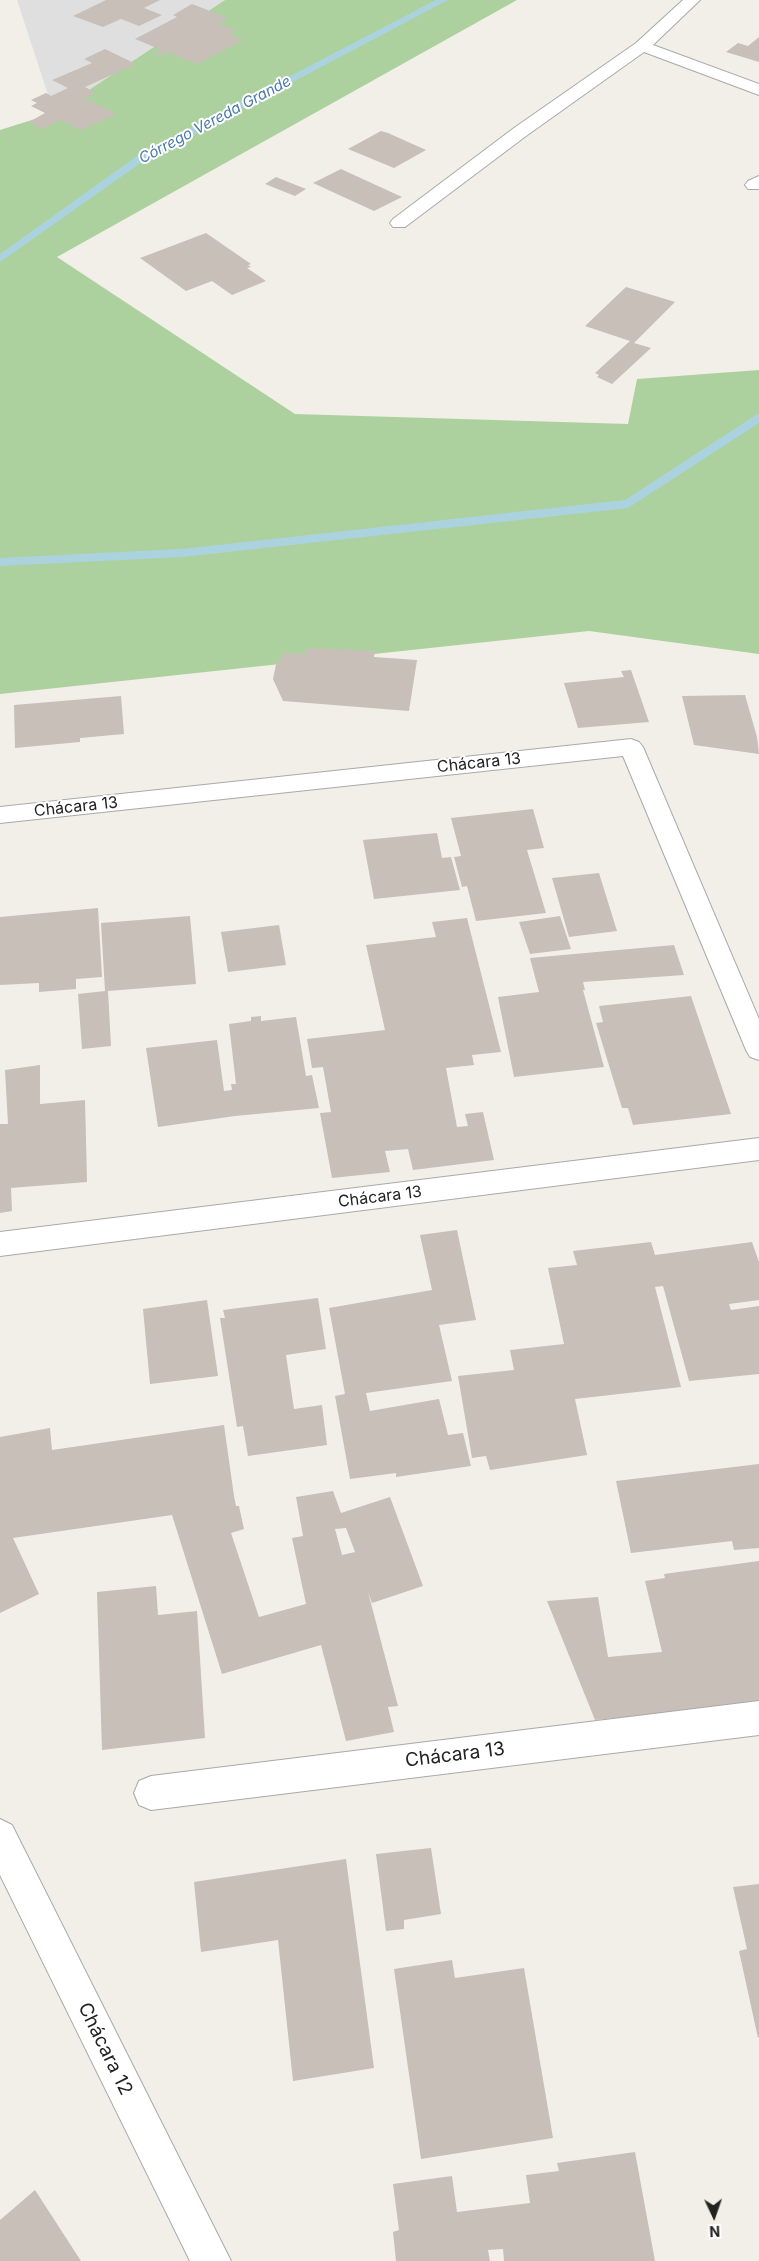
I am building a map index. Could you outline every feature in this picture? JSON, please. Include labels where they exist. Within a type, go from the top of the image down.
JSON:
[{"type":"street","points":[[399,223],[520,132],[642,46],[692,0]]},
{"type":"street","points":[[642,46],[759,90]]},
{"type":"street","name":"Chácara 13","points":[[0,815],[631,747],[759,1050]]},
{"type":"street","name":"Chácara 13","points":[[0,1244],[759,1149]]},
{"type":"street","name":"Chácara 13","points":[[151,1793],[759,1718]]},
{"type":"street","name":"Chácara 12","points":[[0,1837],[210,2261]]},
{"type":"shaded area","points":[[17,0],[225,0],[54,113]]},
{"type":"green space","points":[[225,0],[517,0],[57,257],[295,414],[628,424],[637,379],[759,370],[759,654],[589,631],[0,694],[0,130],[54,113]]},
{"type":"building","points":[[106,0],[160,0],[144,8],[162,15],[139,26],[121,19],[103,27],[73,16]]},
{"type":"building","points":[[192,4],[228,18],[218,23],[237,31],[229,35],[243,40],[197,64],[167,52],[160,56],[154,53],[162,50],[135,39],[177,17],[173,15]]},
{"type":"building","points":[[759,37],[759,62],[726,52],[738,43],[748,46]]},
{"type":"building","points":[[105,49],[136,64],[85,87],[96,93],[84,98],[116,114],[81,130],[61,120],[42,129],[29,122],[45,113],[31,106],[37,103],[31,100],[46,93],[51,96],[68,88],[52,80],[92,63],[84,59]]},
{"type":"building","points":[[381,131],[426,150],[394,168],[348,149]]},
{"type":"building","points":[[341,169],[402,197],[374,211],[313,183]]},
{"type":"building","points":[[276,177],[306,189],[295,196],[265,184]]},
{"type":"building","points":[[206,233],[251,264],[248,265],[251,267],[247,268],[266,281],[232,295],[212,281],[186,291],[140,258]]},
{"type":"building","points":[[626,287],[675,302],[634,343],[651,348],[612,384],[597,377],[599,375],[595,373],[630,341],[585,326]]},
{"type":"building","points":[[307,648],[375,651],[374,657],[417,660],[409,711],[283,701],[273,679],[277,660],[281,661],[283,653],[305,654]]},
{"type":"building","points":[[631,670],[649,722],[578,728],[564,683],[624,677],[621,671]]},
{"type":"building","points":[[745,695],[757,737],[759,754],[694,745],[682,696]]},
{"type":"building","points":[[121,696],[124,734],[80,738],[80,742],[15,748],[14,705]]},
{"type":"building","points":[[533,809],[544,848],[527,850],[546,913],[476,921],[467,886],[462,887],[454,857],[461,856],[451,818]]},
{"type":"building","points":[[437,833],[442,858],[451,857],[460,890],[374,899],[363,840]]},
{"type":"building","points":[[599,873],[617,931],[569,937],[552,878]]},
{"type":"building","points":[[98,908],[102,977],[76,979],[76,989],[39,992],[39,983],[0,985],[0,917]]},
{"type":"building","points":[[190,916],[196,984],[108,991],[111,1046],[82,1049],[78,994],[105,991],[101,923]]},
{"type":"building","points":[[560,916],[571,949],[530,954],[519,922]]},
{"type":"building","points":[[467,918],[501,1052],[472,1055],[474,1065],[446,1068],[457,1127],[468,1126],[465,1114],[483,1112],[494,1160],[413,1170],[408,1149],[385,1151],[390,1172],[332,1178],[320,1113],[331,1112],[323,1067],[312,1068],[307,1039],[385,1030],[366,945],[436,937],[432,922]]},
{"type":"building","points":[[279,925],[286,965],[228,972],[221,932]]},
{"type":"building","points":[[674,945],[684,975],[583,982],[585,990],[583,990],[604,1067],[514,1077],[498,997],[539,992],[530,958]]},
{"type":"building","points":[[691,996],[731,1114],[633,1125],[628,1108],[622,1108],[596,1023],[603,1022],[599,1006]]},
{"type":"building","points":[[261,1016],[261,1021],[296,1017],[306,1076],[312,1075],[319,1108],[235,1116],[158,1127],[146,1048],[217,1040],[224,1091],[232,1090],[231,1084],[236,1084],[229,1024],[251,1021],[251,1017]]},
{"type":"building","points":[[40,1065],[40,1104],[85,1100],[87,1182],[11,1188],[12,1211],[0,1213],[0,1124],[8,1124],[5,1070]]},
{"type":"building","points":[[457,1230],[476,1320],[439,1325],[452,1381],[366,1393],[370,1411],[439,1399],[448,1435],[463,1433],[471,1466],[396,1477],[396,1473],[350,1479],[335,1396],[345,1394],[329,1308],[432,1290],[420,1235]]},
{"type":"building","points":[[651,1242],[655,1255],[752,1242],[759,1262],[759,1300],[729,1304],[731,1310],[759,1306],[759,1374],[689,1381],[663,1286],[655,1287],[681,1387],[575,1399],[587,1455],[490,1470],[486,1456],[472,1458],[458,1376],[514,1370],[510,1350],[564,1344],[548,1268],[577,1265],[573,1251]]},
{"type":"building","points":[[318,1298],[326,1349],[286,1355],[294,1409],[322,1405],[327,1445],[248,1456],[243,1426],[237,1427],[220,1318],[225,1318],[223,1310]]},
{"type":"building","points":[[207,1300],[218,1376],[150,1384],[143,1309]]},
{"type":"building","points":[[224,1425],[234,1496],[236,1506],[239,1506],[244,1529],[231,1533],[259,1617],[306,1604],[292,1538],[303,1536],[296,1497],[333,1491],[341,1513],[390,1497],[423,1586],[372,1603],[368,1592],[398,1706],[388,1707],[394,1732],[346,1741],[321,1645],[222,1674],[172,1515],[13,1538],[39,1594],[0,1613],[0,1437],[50,1428],[52,1450]],"holes":[[[346,1528],[355,1552],[342,1555],[335,1529]]]},
{"type":"building","points":[[759,1464],[759,1548],[734,1550],[732,1541],[631,1553],[616,1481]]},
{"type":"building","points":[[759,1561],[759,1705],[595,1720],[547,1601],[598,1597],[608,1657],[662,1652],[645,1581],[665,1578],[664,1574]]},
{"type":"building","points":[[156,1586],[158,1615],[197,1611],[205,1738],[102,1750],[97,1592]]},
{"type":"building","points":[[431,1848],[441,1914],[404,1920],[404,1929],[386,1931],[376,1854]]},
{"type":"building","points":[[346,1859],[374,2068],[293,2081],[278,1940],[201,1952],[194,1882]]},
{"type":"building","points":[[759,1884],[758,2038],[739,1951],[747,1949],[733,1887]]},
{"type":"building","points":[[452,1960],[455,1978],[524,1968],[553,2138],[421,2159],[394,1969]]},
{"type":"building","points":[[635,2152],[655,2261],[504,2261],[503,2249],[488,2250],[490,2261],[396,2261],[393,2232],[399,2230],[393,2184],[452,2176],[457,2212],[530,2203],[526,2175],[559,2171],[557,2163]]},
{"type":"building","points":[[35,2190],[81,2261],[0,2261],[0,2220]]},
{"type":"waterway","name":"Córrego Vereda Grande","points":[[0,259],[141,158],[443,0]]},
{"type":"waterway","points":[[0,562],[182,553],[628,504],[759,417]]}]
